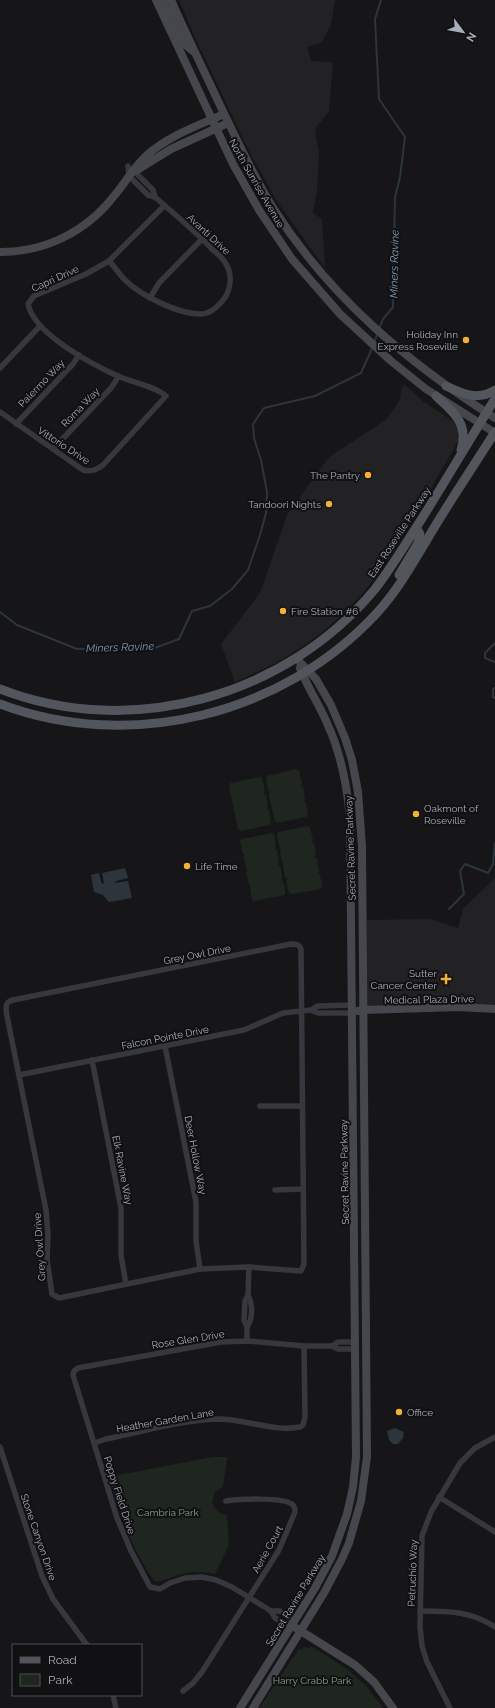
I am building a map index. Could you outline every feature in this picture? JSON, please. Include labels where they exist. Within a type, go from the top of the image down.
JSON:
[{"type":"main road","name":"North Sunrise Avenue","points":[[156,0],[211,119],[243,183],[270,228],[306,276],[340,314],[390,361],[436,396],[495,433]]},
{"type":"main road","points":[[164,0],[184,44],[195,52]]},
{"type":"main road","name":"North Sunrise Avenue","points":[[171,0],[228,123],[252,170],[281,219],[308,255],[347,301],[397,348],[446,386],[495,418]]},
{"type":"main road","points":[[0,252],[36,248],[70,234],[87,223],[112,200],[146,156],[161,145],[211,119],[224,114]]},
{"type":"main road","points":[[132,174],[171,149],[228,123]]},
{"type":"main road","points":[[446,386],[460,393],[475,396],[484,396],[495,390]]},
{"type":"main road","points":[[436,396],[455,414],[462,426],[464,439],[456,463]]},
{"type":"main road","name":"East Roseville Parkway","points":[[0,689],[36,700],[69,707],[111,711],[140,710],[176,705],[223,693],[271,672],[296,658],[330,633],[364,601],[383,578],[416,528],[495,399]]},
{"type":"main road","points":[[0,704],[28,713],[77,723],[121,726],[152,724],[188,719],[231,708],[259,697],[305,672],[352,637],[388,600],[416,559],[495,433]]},
{"type":"main road","points":[[388,600],[396,580],[418,543],[420,534],[416,528]]},
{"type":"main road","name":"Secret Ravine Parkway","points":[[240,1708],[322,1577],[332,1556],[339,1540],[349,1506],[356,1457],[351,832],[346,788],[335,741],[307,686],[305,672],[296,658]]},
{"type":"main road","name":"Secret Ravine Parkway","points":[[253,1708],[324,1593],[342,1560],[349,1543],[361,1501],[365,1474],[367,1440],[361,829],[358,792],[352,760],[343,732],[316,679],[305,672]]},
{"type":"main road","name":"Medical Plaza Drive","points":[[363,1010],[459,1007],[495,1009]]},
{"type":"main road","points":[[352,1009],[363,1010]]},
{"type":"main road","points":[[355,1345],[366,1345]]},
{"type":"main road","points":[[292,1625],[346,1658],[360,1669],[382,1691],[393,1708]]},
{"type":"street","name":"Avanti Drive","points":[[109,261],[125,280],[150,298],[189,313],[203,314],[216,308],[225,296],[230,285],[230,273],[226,263],[202,239],[155,197],[153,190],[149,186],[132,174]]},
{"type":"street","name":"Avanti Drive","points":[[132,174],[143,191],[148,196],[155,197]]},
{"type":"street","points":[[143,191],[149,186]]},
{"type":"street","name":"Capri Drive","points":[[164,206],[109,261],[86,274],[34,296],[29,300],[29,308],[40,326],[60,343],[119,376],[160,391],[166,396]]},
{"type":"street","points":[[150,298],[159,283],[202,239]]},
{"type":"street","points":[[0,368],[40,326]]},
{"type":"street","name":"Palermo Way","points":[[16,424],[73,364],[79,355]]},
{"type":"street","name":"Roma Way","points":[[53,449],[111,388],[119,376]]},
{"type":"street","name":"Vittorio Drive","points":[[0,412],[83,470],[88,471],[96,469],[102,465],[166,396]]},
{"type":"street","name":"Grey Owl Drive","points":[[296,944],[301,949],[301,1010],[303,1268],[301,1271],[249,1268],[200,1269],[59,1298],[52,1294],[47,1260],[46,1210],[6,1006],[10,1000],[296,944]]},
{"type":"street","points":[[333,1005],[333,1013]]},
{"type":"street","name":"Falcon Pointe Drive","points":[[311,1010],[318,1006],[333,1005],[352,1009]]},
{"type":"street","name":"Falcon Pointe Drive","points":[[19,1075],[244,1030],[276,1015],[301,1010],[311,1010],[318,1013],[333,1013],[352,1009]]},
{"type":"street","name":"Deer Hollow Way","points":[[165,1046],[196,1202],[196,1245],[200,1269]]},
{"type":"street","name":"Elk Ravine Way","points":[[92,1060],[121,1208],[121,1256],[126,1284]]},
{"type":"street","points":[[260,1106],[302,1106]]},
{"type":"street","points":[[275,1190],[303,1189]]},
{"type":"street","points":[[247,1341],[247,1327],[244,1320],[244,1312],[245,1301],[248,1295],[249,1268]]},
{"type":"street","points":[[247,1327],[251,1321],[252,1302],[248,1295]]},
{"type":"street","points":[[244,1312],[251,1313]]},
{"type":"street","name":"Rose Glen Drive","points":[[74,1371],[78,1368],[221,1342],[247,1341],[304,1346],[332,1346],[338,1349],[355,1345]]},
{"type":"street","name":"Heather Garden Lane","points":[[94,1443],[106,1439],[213,1419],[239,1420],[270,1426],[300,1427],[303,1425],[305,1417],[304,1346]]},
{"type":"street","name":"Poppy Field Drive","points":[[74,1371],[73,1375],[120,1527],[130,1551],[150,1587],[160,1589],[176,1580],[202,1577],[223,1582],[271,1611],[280,1611],[292,1625]]},
{"type":"street","name":"Petruchio Way","points":[[450,1708],[424,1655],[421,1636],[420,1611],[422,1536],[427,1520],[439,1497],[465,1457],[480,1444],[495,1437]]},
{"type":"street","name":"Stone Canyon Drive","points":[[0,1448],[44,1582],[60,1610],[86,1644]]},
{"type":"street","points":[[439,1497],[495,1532]]},
{"type":"street","name":"Aerie Court","points":[[226,1501],[258,1499],[291,1504],[295,1507],[295,1512],[282,1544],[249,1598]]},
{"type":"street","points":[[183,1691],[193,1683],[202,1672],[249,1598]]},
{"type":"street","points":[[420,1611],[448,1611],[466,1613],[495,1627]]},
{"type":"street","points":[[114,1696],[116,1708]]},
{"type":"shaded area","points":[[179,0],[335,0],[331,25],[321,43],[307,47],[311,61],[333,62],[329,111],[315,129],[319,154],[317,191],[313,213],[322,219],[325,268],[278,203],[250,153],[197,42]]},
{"type":"shaded area","points":[[404,384],[424,402],[453,421],[458,427],[459,440],[393,553],[363,593],[341,616],[302,647],[276,663],[235,682],[221,644],[260,593],[287,515],[329,457],[387,419],[400,399],[401,390]]},
{"type":"shaded area","points":[[125,868],[128,878],[116,881],[115,883],[128,881],[132,898],[109,902],[103,895],[94,892],[91,875],[99,873],[103,884],[102,873]]},
{"type":"shaded area","points":[[495,878],[495,1005],[367,1006],[367,920],[430,919],[458,928],[463,909]]},
{"type":"shaded area","points":[[395,1428],[404,1432],[403,1438],[398,1444],[393,1444],[389,1440],[387,1431]]},
{"type":"green space","points":[[297,769],[299,771],[302,783],[300,786],[303,787],[304,801],[306,803],[308,815],[306,817],[277,823],[275,822],[272,810],[273,807],[271,806],[270,792],[268,790],[266,778],[267,776]]},
{"type":"green space","points":[[260,777],[262,778],[265,791],[263,793],[266,795],[268,806],[267,809],[269,810],[271,822],[270,825],[241,831],[238,829],[229,786],[230,783]]},
{"type":"green space","points":[[308,826],[310,827],[313,840],[311,842],[314,843],[316,855],[314,857],[317,859],[318,873],[320,875],[322,886],[321,889],[291,894],[289,893],[286,881],[288,879],[285,877],[284,863],[282,862],[281,848],[279,846],[277,834],[278,832]]},
{"type":"green space","points":[[272,833],[274,834],[275,849],[277,850],[278,864],[280,866],[281,879],[283,882],[285,895],[254,901],[252,900],[251,886],[249,884],[246,872],[248,870],[246,869],[245,855],[243,853],[240,841],[242,839]]},
{"type":"green space","name":"Cambria Park","points":[[212,1457],[227,1457],[223,1487],[215,1492],[212,1502],[217,1511],[227,1515],[229,1545],[215,1574],[191,1572],[161,1581],[155,1581],[151,1577],[132,1542],[119,1510],[109,1477]]},
{"type":"green space","name":"Harry Crabb Park","points":[[311,1646],[347,1669],[366,1686],[383,1708],[259,1708],[299,1649],[301,1650],[305,1647],[310,1648]]},
{"type":"waterway","name":"Miners Ravine","points":[[379,329],[383,319],[393,307],[395,197],[400,177],[405,137],[379,99],[375,19],[381,0]]},
{"type":"waterway","name":"Miners Ravine","points":[[374,342],[378,333]]},
{"type":"waterway","name":"Miners Ravine","points":[[0,612],[17,625],[77,649],[155,648],[179,639],[192,611],[210,606],[232,589],[248,570],[266,513],[267,492],[261,460],[254,438],[253,424],[264,408],[315,396],[361,373],[373,346]]},
{"type":"waterway","points":[[495,643],[485,653],[485,658],[495,662]]},
{"type":"waterway","points":[[495,688],[493,689],[493,697],[495,698]]},
{"type":"waterway","points":[[449,909],[464,894],[460,871],[465,864],[488,873],[493,864],[495,843]]},
{"type":"place","name":"Holiday Inn Express Roseville","points":[[466,340]]},
{"type":"place","name":"The Pantry","points":[[368,475]]},
{"type":"place","name":"Tandoori Nights","points":[[329,504]]},
{"type":"place","name":"Fire Station #6","points":[[283,611]]},
{"type":"place","name":"Oakmont of Roseville","points":[[416,814]]},
{"type":"place","name":"Life Time","points":[[187,866]]},
{"type":"place","name":"Sutter Cancer Center","points":[[446,979]]},
{"type":"place","name":"Office","points":[[399,1412]]}]
